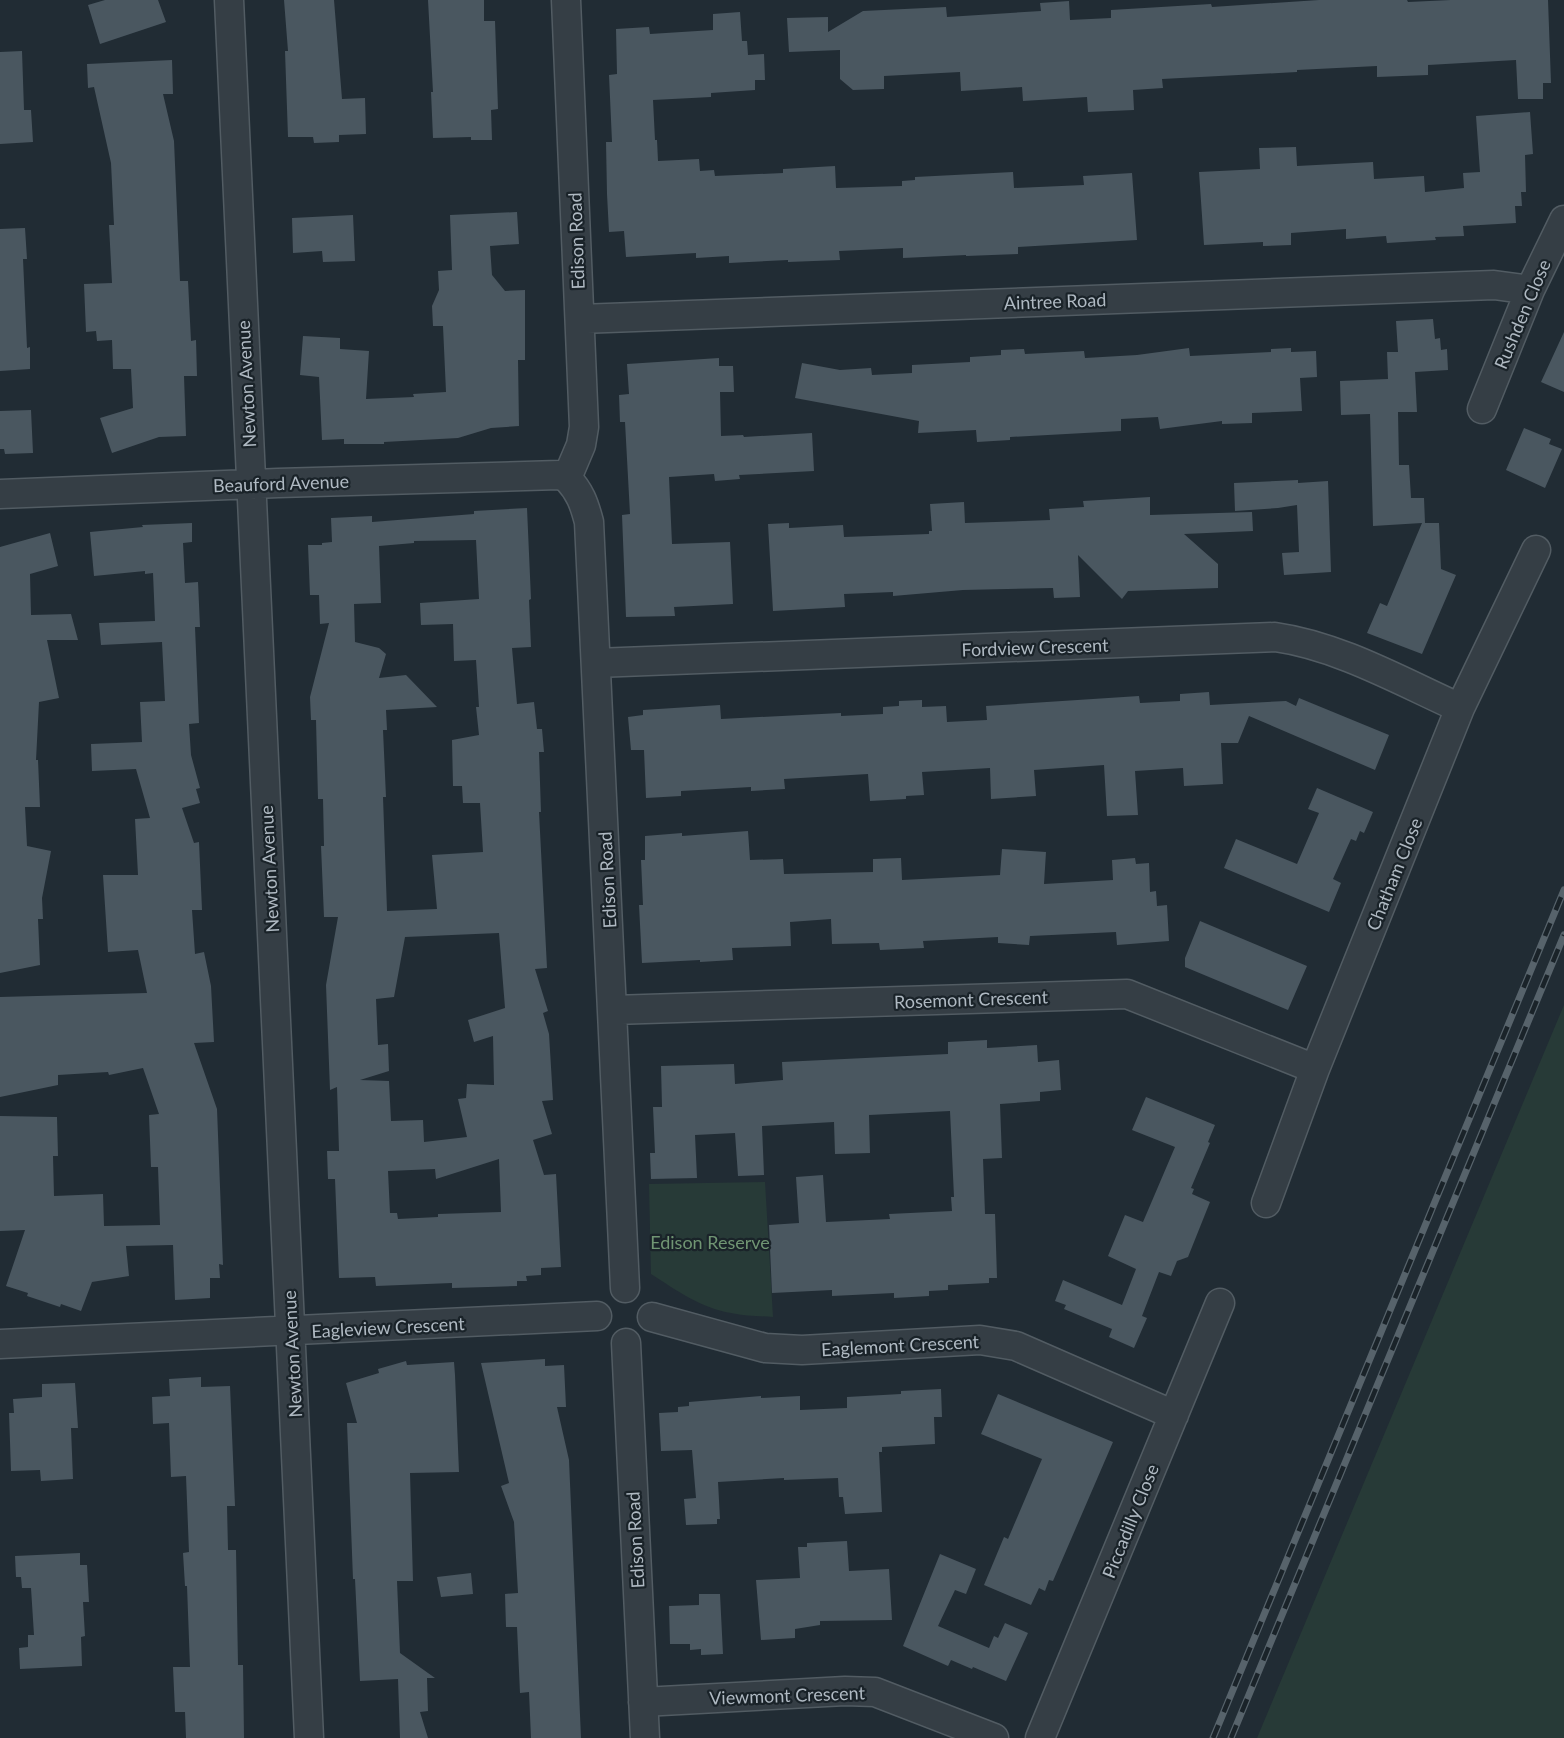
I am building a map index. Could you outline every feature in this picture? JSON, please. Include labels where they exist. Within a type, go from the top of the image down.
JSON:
[{"type":"street","name":"Newton Avenue","points":[[229,0],[309,1738]]},
{"type":"street","name":"Edison Road","points":[[566,0],[584,427],[581,445],[565,477],[578,489],[584,500],[589,522],[625,1288]]},
{"type":"street","name":"Rushden Close","points":[[1482,409],[1530,290],[1564,220]]},
{"type":"street","name":"Aintree Road","points":[[579,319],[1494,285],[1530,290]]},
{"type":"street","name":"Beauford Avenue","points":[[0,494],[251,484],[565,477]]},
{"type":"street","name":"Chatham Close","points":[[1266,1203],[1315,1069],[1460,708],[1536,550]]},
{"type":"street","name":"Fordview Crescent","points":[[596,663],[1275,637],[1299,641],[1339,654],[1460,708]]},
{"type":"street","name":"Rosemont Crescent","points":[[613,1010],[1127,994],[1315,1069]]},
{"type":"street","points":[[625,1288],[641,1294],[651,1308],[652,1317],[641,1338],[626,1343],[617,1342],[603,1333],[597,1316],[602,1299],[616,1289],[625,1288]]},
{"type":"street","name":"Piccadilly Close","points":[[1040,1738],[1220,1303]]},
{"type":"street","name":"Eagleview Crescent","points":[[0,1344],[597,1316]]},
{"type":"street","name":"Eaglemont Crescent","points":[[652,1317],[765,1348],[802,1350],[980,1340],[1016,1346],[1174,1415]]},
{"type":"street","name":"Edison Road","points":[[626,1343],[645,1738]]},
{"type":"street","name":"Viewmont Crescent","points":[[643,1701],[844,1691],[875,1692],[994,1738]]},
{"type":"green space","points":[[1564,1005],[1564,1738],[1257,1738]]},
{"type":"green space","name":"Edison Reserve","points":[[765,1182],[773,1317],[720,1311],[689,1298],[651,1274],[649,1184]]},
{"type":"building","points":[[105,0],[158,0],[166,22],[100,44],[88,5]]},
{"type":"building","points":[[284,0],[334,0],[342,99],[365,98],[366,134],[339,135],[339,142],[314,143],[313,137],[288,137],[285,51],[288,51]]},
{"type":"building","points":[[428,0],[484,0],[484,21],[495,21],[498,109],[491,110],[492,140],[471,140],[471,137],[433,138]]},
{"type":"building","points":[[1319,0],[1407,0],[1408,2],[1548,0],[1551,83],[1543,83],[1543,99],[1518,99],[1516,60],[1428,65],[1428,75],[1377,77],[1377,66],[1297,70],[1297,72],[1162,79],[1163,88],[1133,90],[1134,110],[1088,112],[1087,97],[1023,101],[1022,87],[961,91],[960,72],[884,76],[884,89],[853,90],[840,79],[840,50],[789,52],[787,18],[828,17],[828,32],[863,11],[946,7],[947,17],[1041,11],[1040,3],[1069,1],[1070,20],[1111,18],[1111,10],[1211,4],[1212,7]]},
{"type":"building","points":[[740,12],[742,41],[747,41],[748,55],[764,54],[765,80],[755,80],[755,90],[711,93],[711,97],[653,100],[658,161],[699,159],[700,171],[714,170],[715,176],[783,173],[783,169],[835,166],[836,188],[902,186],[902,181],[915,180],[915,177],[1013,172],[1014,188],[1084,185],[1083,176],[1132,173],[1137,240],[1018,247],[1018,254],[966,256],[903,258],[903,248],[839,251],[840,260],[788,262],[788,260],[729,263],[729,256],[696,258],[696,253],[626,257],[624,231],[609,232],[607,194],[606,142],[612,142],[609,75],[617,74],[616,29],[649,27],[650,34],[713,30],[713,14]]},
{"type":"building","points":[[22,51],[24,110],[31,110],[33,142],[0,144],[0,52]]},
{"type":"building","points":[[172,60],[173,94],[163,94],[174,141],[180,281],[188,281],[191,341],[196,340],[197,376],[184,376],[186,436],[159,437],[112,453],[100,418],[133,408],[131,369],[113,369],[112,340],[97,341],[96,331],[86,332],[84,284],[112,283],[109,225],[114,225],[111,163],[94,87],[88,88],[87,64]]},
{"type":"building","points":[[1530,112],[1533,154],[1525,155],[1526,192],[1521,192],[1522,206],[1515,206],[1516,223],[1463,226],[1464,236],[1435,237],[1436,240],[1387,243],[1386,236],[1346,239],[1346,229],[1291,233],[1291,245],[1263,246],[1263,242],[1204,245],[1199,172],[1260,169],[1259,148],[1296,147],[1297,166],[1373,162],[1374,179],[1424,176],[1425,192],[1464,188],[1463,173],[1480,172],[1476,116]]},
{"type":"building","points":[[517,212],[519,244],[490,246],[492,275],[505,291],[525,290],[525,360],[518,360],[519,426],[491,428],[458,438],[384,442],[384,444],[344,444],[344,439],[322,440],[319,377],[300,375],[303,336],[340,338],[340,349],[369,351],[366,399],[414,397],[413,394],[446,392],[443,326],[433,326],[432,306],[439,290],[438,271],[452,270],[450,215]]},
{"type":"building","points":[[353,215],[355,261],[323,262],[322,251],[293,253],[292,218]]},
{"type":"building","points":[[25,228],[27,259],[23,259],[30,369],[0,371],[0,229]]},
{"type":"building","points":[[1433,319],[1435,339],[1440,338],[1441,350],[1447,349],[1448,370],[1415,372],[1417,412],[1398,412],[1399,465],[1409,465],[1411,498],[1424,498],[1425,523],[1439,523],[1441,569],[1456,575],[1422,654],[1367,633],[1380,603],[1387,606],[1422,523],[1373,526],[1370,414],[1341,415],[1340,381],[1388,379],[1387,352],[1398,352],[1396,321]]},
{"type":"building","points":[[1564,332],[1564,392],[1541,382]]},
{"type":"building","points":[[1189,348],[1190,356],[1271,352],[1271,349],[1291,348],[1291,352],[1316,351],[1317,377],[1300,378],[1302,411],[1252,413],[1252,423],[1222,424],[1222,421],[1160,429],[1158,417],[1121,419],[1121,431],[1010,437],[1010,440],[977,442],[976,430],[918,433],[919,421],[795,398],[802,363],[840,370],[871,368],[872,375],[912,373],[912,365],[970,362],[970,357],[1001,355],[1001,350],[1024,349],[1025,354],[1084,351],[1085,358],[1137,355]]},
{"type":"building","points":[[719,358],[719,366],[733,366],[734,392],[720,392],[721,436],[812,433],[814,471],[739,475],[740,479],[715,481],[714,474],[669,477],[672,544],[730,542],[733,604],[674,607],[675,616],[626,617],[622,515],[630,514],[625,422],[620,422],[619,395],[629,394],[627,364]]},
{"type":"building","points":[[31,410],[33,453],[5,454],[4,449],[0,449],[0,411]]},
{"type":"building","points":[[1524,428],[1551,439],[1549,444],[1562,449],[1545,488],[1506,470]]},
{"type":"building","points":[[1298,480],[1298,483],[1328,481],[1331,572],[1284,575],[1282,553],[1299,552],[1297,505],[1235,511],[1234,483]]},
{"type":"building","points":[[1150,497],[1150,515],[1252,512],[1253,531],[1184,534],[1218,564],[1218,588],[1128,591],[1122,599],[1078,555],[1080,597],[1054,598],[1053,588],[963,590],[893,596],[893,592],[844,594],[845,607],[773,611],[768,524],[789,523],[789,528],[843,525],[844,537],[929,534],[929,531],[932,531],[930,504],[964,502],[965,523],[1050,520],[1049,509],[1084,507],[1083,501]]},
{"type":"building","points":[[527,508],[531,647],[512,648],[517,704],[534,702],[537,729],[542,729],[544,752],[539,752],[541,812],[539,812],[547,968],[535,969],[548,1011],[543,1013],[549,1034],[553,1100],[542,1101],[552,1134],[533,1140],[544,1175],[556,1174],[561,1267],[541,1268],[541,1275],[526,1276],[527,1281],[517,1281],[517,1286],[452,1288],[452,1283],[376,1286],[375,1277],[339,1278],[335,1179],[328,1179],[327,1151],[339,1151],[337,1087],[330,1090],[326,985],[338,917],[324,917],[321,846],[324,846],[323,799],[318,799],[316,720],[311,720],[310,697],[329,623],[320,624],[319,595],[310,595],[308,545],[332,542],[331,518],[372,516],[372,522],[474,514],[474,511]],"holes":[[[476,540],[479,599],[420,603],[421,625],[453,624],[454,661],[476,660],[479,707],[476,707],[479,735],[452,740],[453,786],[462,786],[463,803],[480,803],[483,852],[432,855],[437,909],[387,911],[383,797],[386,797],[383,730],[387,730],[386,710],[437,707],[406,675],[379,678],[386,654],[379,648],[355,642],[354,604],[381,603],[379,546],[414,543],[414,541]],[[499,933],[505,1008],[468,1020],[474,1042],[493,1036],[494,1085],[467,1084],[466,1098],[458,1099],[467,1137],[424,1142],[423,1120],[391,1121],[389,1081],[360,1080],[389,1071],[388,1044],[378,1045],[376,999],[394,997],[405,937]],[[499,1159],[501,1212],[438,1214],[438,1217],[398,1219],[397,1213],[390,1213],[388,1171],[435,1169],[436,1179]]]},
{"type":"building","points":[[192,523],[192,542],[183,543],[185,583],[198,582],[200,627],[195,627],[199,723],[189,724],[191,755],[200,788],[196,789],[200,803],[182,808],[194,843],[199,842],[202,910],[192,910],[195,954],[204,952],[211,986],[214,1042],[194,1043],[217,1109],[223,1265],[219,1264],[220,1278],[210,1278],[210,1298],[175,1300],[173,1245],[126,1246],[129,1276],[92,1282],[81,1311],[27,1296],[28,1293],[6,1286],[25,1230],[0,1231],[0,1116],[57,1117],[58,1156],[53,1156],[54,1196],[103,1194],[104,1226],[160,1225],[158,1167],[151,1167],[149,1115],[159,1114],[143,1068],[109,1075],[108,1072],[58,1075],[58,1085],[0,1097],[0,997],[147,993],[138,950],[108,952],[103,875],[138,875],[135,819],[150,818],[136,769],[92,771],[91,744],[142,742],[140,702],[165,701],[162,642],[101,645],[99,623],[155,621],[153,573],[145,574],[145,571],[94,576],[90,532],[143,527],[142,525]]},
{"type":"building","points":[[50,533],[58,566],[30,574],[31,615],[71,614],[78,640],[47,640],[59,698],[39,702],[36,760],[38,760],[40,807],[25,807],[27,846],[51,851],[42,898],[43,919],[38,919],[40,965],[0,973],[0,547]]},
{"type":"building","points":[[1209,692],[1210,705],[1286,701],[1296,706],[1299,698],[1389,735],[1375,770],[1249,716],[1238,743],[1221,743],[1223,784],[1184,786],[1183,768],[1135,771],[1138,815],[1107,816],[1104,765],[1034,770],[1036,796],[991,799],[990,768],[922,772],[924,795],[906,796],[906,799],[870,801],[868,774],[784,779],[785,789],[751,791],[751,787],[681,791],[681,796],[646,798],[644,750],[631,750],[628,717],[643,715],[643,710],[720,705],[721,719],[841,713],[841,716],[883,714],[883,707],[899,706],[899,701],[922,700],[922,707],[946,706],[947,722],[987,720],[986,706],[1139,696],[1140,703],[1180,701],[1180,694]]},
{"type":"building","points":[[1317,788],[1373,812],[1364,833],[1360,831],[1356,841],[1351,839],[1333,879],[1341,883],[1329,912],[1224,868],[1236,839],[1297,864],[1319,813],[1308,809]]},
{"type":"building","points":[[748,831],[750,860],[783,859],[784,874],[873,872],[873,859],[901,858],[902,880],[1000,875],[1002,849],[1046,852],[1044,884],[1113,880],[1112,860],[1135,858],[1136,864],[1149,863],[1150,892],[1156,891],[1157,906],[1167,905],[1169,941],[1117,945],[1116,932],[1030,936],[1029,945],[998,943],[998,937],[923,941],[924,948],[880,950],[879,943],[832,944],[831,919],[790,922],[791,946],[732,948],[733,960],[642,963],[639,905],[643,905],[641,860],[645,860],[645,836]]},
{"type":"building","points":[[1200,921],[1307,966],[1288,1010],[1185,967],[1185,958]]},
{"type":"building","points":[[987,1040],[987,1048],[1037,1045],[1038,1062],[1059,1060],[1061,1090],[1040,1092],[1040,1101],[1000,1104],[1002,1158],[983,1159],[985,1214],[995,1214],[997,1278],[989,1278],[989,1283],[948,1285],[948,1290],[929,1291],[929,1296],[894,1298],[894,1293],[832,1296],[832,1290],[772,1293],[769,1225],[799,1223],[796,1177],[823,1175],[826,1222],[890,1219],[889,1214],[952,1211],[951,1197],[954,1197],[950,1111],[869,1115],[870,1153],[835,1154],[834,1122],[762,1126],[764,1175],[738,1176],[735,1133],[695,1135],[697,1178],[651,1179],[650,1153],[655,1153],[653,1107],[662,1107],[661,1066],[734,1064],[735,1084],[783,1080],[782,1062],[948,1054],[948,1042]]},
{"type":"building","points":[[1146,1097],[1215,1125],[1191,1188],[1194,1189],[1192,1194],[1210,1202],[1188,1257],[1177,1261],[1171,1276],[1159,1272],[1142,1316],[1147,1318],[1134,1348],[1109,1337],[1112,1329],[1064,1309],[1066,1305],[1055,1301],[1063,1280],[1122,1305],[1136,1269],[1108,1256],[1125,1215],[1143,1222],[1175,1147],[1132,1130]]},
{"type":"building","points":[[545,1359],[545,1366],[564,1365],[566,1407],[557,1407],[569,1460],[581,1738],[531,1738],[529,1692],[520,1693],[517,1627],[506,1627],[505,1594],[518,1593],[514,1522],[501,1486],[509,1483],[481,1363]]},
{"type":"building","points":[[406,1361],[407,1365],[454,1362],[455,1375],[459,1472],[410,1473],[413,1581],[397,1581],[400,1653],[435,1678],[427,1678],[428,1711],[420,1712],[428,1738],[400,1738],[398,1679],[360,1681],[355,1579],[353,1579],[347,1423],[357,1423],[346,1383],[379,1373],[378,1369]]},
{"type":"building","points":[[201,1377],[201,1387],[230,1386],[235,1506],[227,1506],[228,1550],[236,1550],[238,1665],[243,1665],[244,1738],[186,1738],[185,1712],[175,1712],[173,1667],[190,1667],[187,1586],[185,1586],[183,1553],[189,1552],[186,1476],[171,1477],[169,1423],[153,1424],[152,1397],[170,1396],[169,1379]]},
{"type":"building","points":[[75,1383],[78,1428],[71,1428],[73,1479],[41,1481],[40,1470],[11,1471],[9,1413],[14,1413],[13,1399],[42,1397],[42,1384]]},
{"type":"building","points":[[941,1389],[942,1417],[934,1417],[935,1444],[882,1447],[882,1452],[879,1452],[882,1512],[845,1514],[843,1497],[839,1497],[838,1478],[718,1482],[720,1519],[717,1519],[717,1524],[686,1525],[684,1499],[696,1498],[692,1450],[661,1451],[659,1413],[678,1412],[678,1407],[689,1406],[689,1402],[761,1396],[761,1398],[800,1396],[800,1410],[847,1408],[847,1397]]},
{"type":"building","points":[[998,1394],[1113,1442],[1053,1581],[1049,1580],[1045,1591],[1039,1588],[1031,1605],[984,1585],[1004,1537],[1008,1539],[1042,1459],[981,1434]]},
{"type":"building","points":[[847,1541],[849,1571],[889,1569],[892,1620],[820,1621],[820,1625],[795,1629],[795,1638],[761,1640],[756,1580],[800,1578],[798,1547],[807,1547],[807,1543]]},
{"type":"building","points":[[80,1553],[80,1565],[87,1565],[89,1602],[83,1602],[85,1636],[81,1637],[82,1666],[20,1669],[19,1648],[28,1647],[28,1635],[34,1635],[31,1588],[22,1588],[21,1577],[16,1577],[15,1556]]},
{"type":"building","points":[[940,1554],[976,1569],[966,1594],[955,1590],[938,1626],[989,1648],[994,1636],[998,1638],[1005,1623],[1028,1633],[1006,1681],[951,1660],[948,1666],[903,1646]]},
{"type":"building","points":[[471,1573],[473,1594],[441,1597],[437,1577]]},
{"type":"building","points":[[699,1594],[720,1594],[723,1654],[701,1655],[701,1649],[690,1650],[690,1644],[670,1644],[669,1606],[699,1605]]},
{"type":"railway","points":[[1213,1738],[1564,890]]},
{"type":"railway","points":[[1231,1738],[1564,935]]}]
